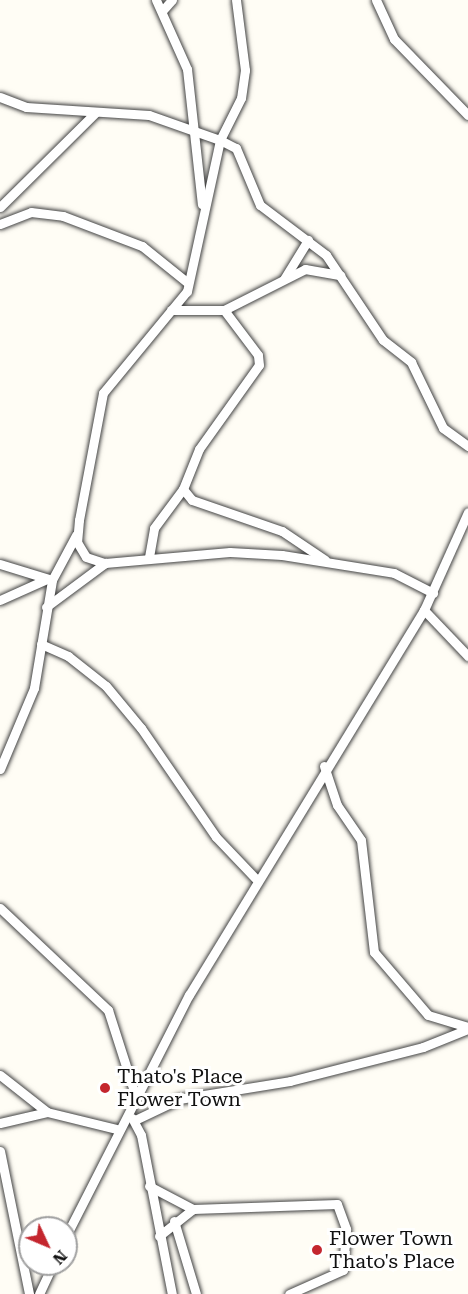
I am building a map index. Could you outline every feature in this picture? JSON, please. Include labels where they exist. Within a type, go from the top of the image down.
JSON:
[{"type":"street","points":[[156,0],[188,69],[203,210]]},
{"type":"street","points":[[162,11],[172,0]]},
{"type":"street","points":[[0,770],[34,688],[49,579],[78,532],[103,393],[171,310],[188,283],[220,141],[241,98],[245,70],[236,0]]},
{"type":"street","points":[[376,0],[394,39],[468,115]]},
{"type":"street","points":[[0,97],[26,107],[149,115],[196,128],[236,148],[260,205],[308,240],[342,276],[383,340],[411,362],[443,428],[468,446]]},
{"type":"street","points":[[0,207],[95,113]]},
{"type":"street","points":[[0,224],[31,212],[63,216],[142,246],[188,283]]},
{"type":"street","points":[[284,281],[308,240]]},
{"type":"street","points":[[171,310],[224,310],[305,269],[342,276]]},
{"type":"street","points":[[149,557],[153,528],[183,489],[199,449],[260,363],[224,310]]},
{"type":"street","points":[[183,489],[201,504],[282,531],[327,561]]},
{"type":"street","points":[[75,1216],[116,1129],[256,879],[324,766],[424,610],[468,512]]},
{"type":"street","points":[[78,532],[86,557],[105,563],[149,557],[230,552],[327,561],[394,573],[433,593]]},
{"type":"street","points":[[46,607],[105,563]]},
{"type":"street","points":[[0,564],[49,579]]},
{"type":"street","points":[[0,600],[49,579]]},
{"type":"street","points":[[424,610],[468,656]]},
{"type":"street","points":[[41,644],[68,656],[106,686],[141,728],[216,837],[256,879]]},
{"type":"street","points":[[324,766],[337,805],[361,840],[374,952],[428,1015],[468,1028]]},
{"type":"street","points":[[0,908],[108,1010],[135,1094]]},
{"type":"street","points":[[135,1120],[178,1099],[301,1078],[423,1047],[468,1028]]},
{"type":"street","points":[[0,1075],[48,1112],[116,1129]]},
{"type":"street","points":[[0,1123],[48,1112]]},
{"type":"street","points":[[124,1115],[135,1120]]},
{"type":"street","points":[[135,1120],[172,1294]]},
{"type":"street","points":[[0,1151],[29,1294]]},
{"type":"street","points":[[149,1186],[193,1209],[337,1204],[347,1237],[343,1270],[289,1294]]},
{"type":"street","points":[[159,1236],[174,1221],[193,1209]]},
{"type":"street","points":[[174,1221],[196,1294]]},
{"type":"street","points":[[39,1294],[47,1276]]},
{"type":"place","name":"Thato's Place Flower Town","points":[[105,1088]]},
{"type":"place","name":"Flower Town Thato's Place","points":[[317,1250]]}]
